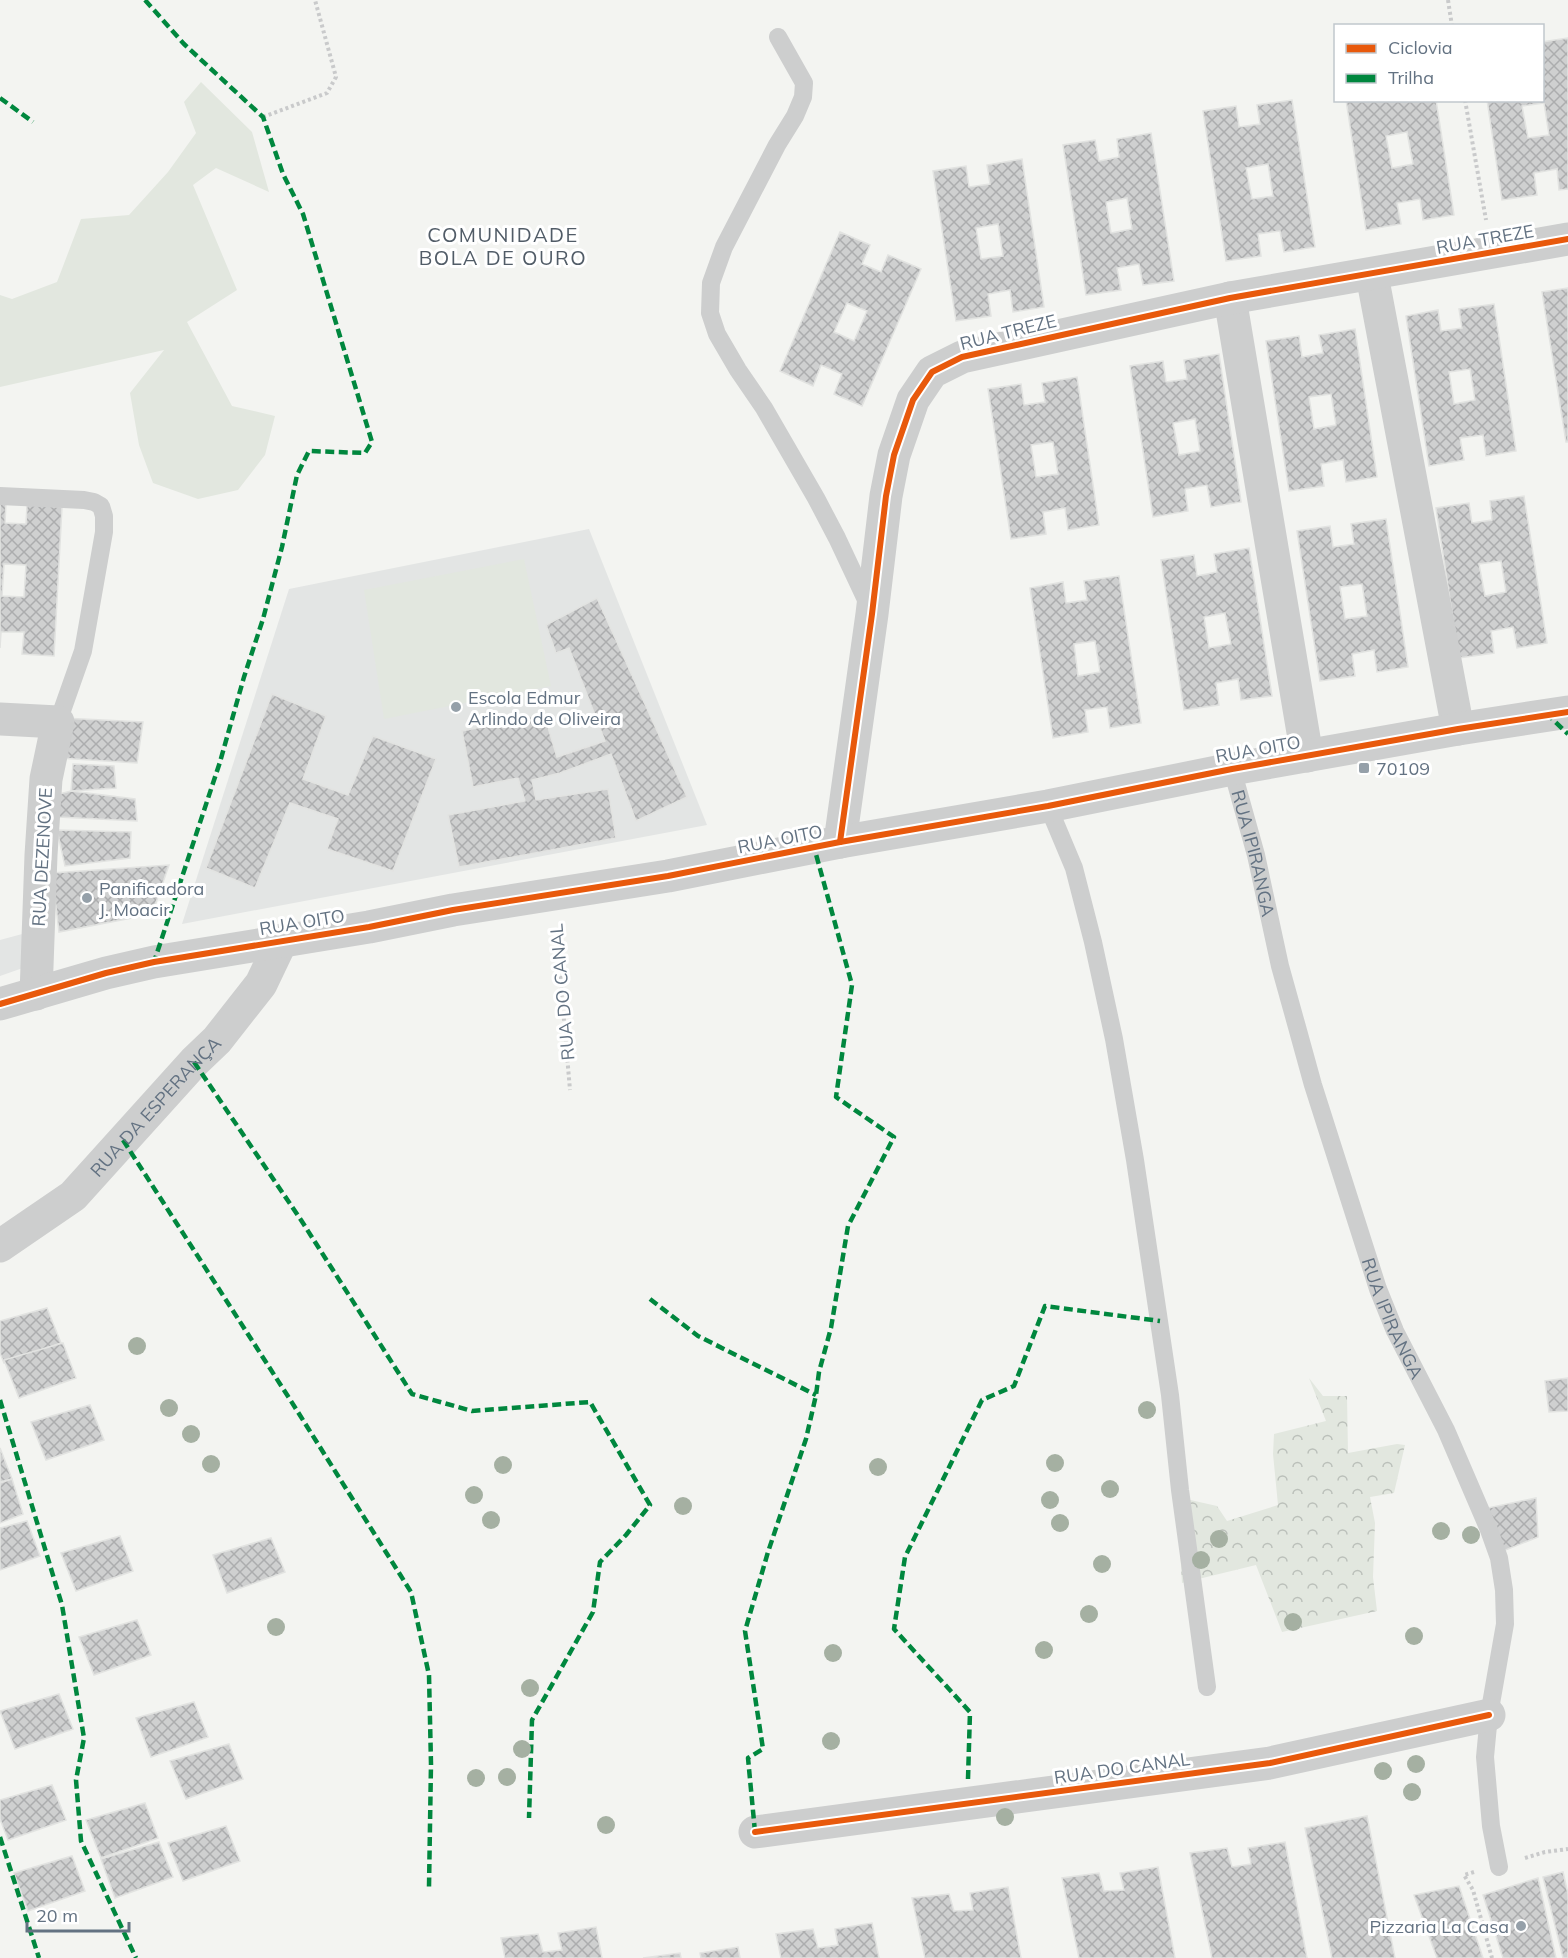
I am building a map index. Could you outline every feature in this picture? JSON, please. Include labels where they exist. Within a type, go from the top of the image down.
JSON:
[{"type":"street","name":"RUA TREZE","points":[[840,842],[886,496],[894,454],[913,400],[932,372],[962,357],[1230,298],[1568,239]]},
{"type":"street","points":[[1372,275],[1458,729]]},
{"type":"street","points":[[1230,298],[1307,756]]},
{"type":"street","name":"RUA OITO","points":[[0,1004],[144,965],[668,876],[840,842],[1048,806],[1232,769],[1568,712]]},
{"type":"street","points":[[0,719],[58,722]]},
{"type":"street","name":"RUA DEZENOVE","points":[[36,994],[40,855],[46,779],[58,722]]},
{"type":"street","name":"RUA DA ESPERANÇA","points":[[0,1246],[73,1196],[164,1095],[218,1040],[261,984],[282,940]]},
{"type":"street","name":"RUA DO CANAL","points":[[755,1832],[1270,1763],[1489,1715]]},
{"type":"lane","points":[[778,37],[804,83],[803,97],[724,247],[711,284],[710,313],[717,334],[764,408],[816,498],[860,585],[872,614]]},
{"type":"lane","name":"RUA DEZENOVE","points":[[0,496],[84,500],[101,506],[104,516],[104,532],[83,651],[58,722]]},
{"type":"lane","name":"RUA IPIRANGA","points":[[1232,769],[1256,855],[1296,1027],[1378,1289],[1395,1331],[1446,1430],[1499,1558],[1504,1590],[1505,1624],[1489,1715],[1485,1757],[1491,1826],[1499,1867]]},
{"type":"lane","points":[[1048,806],[1074,868],[1114,1039],[1166,1364],[1207,1686]]},
{"type":"path","points":[[263,117],[327,93],[336,77],[315,0]]},
{"type":"path","points":[[1448,0],[1452,24]]},
{"type":"path","points":[[1465,102],[1492,253]]},
{"type":"shaded area","name":"Escola Edmur Arlindo de Oliveira","points":[[589,529],[707,825],[182,924],[289,589]]},
{"type":"shaded area","points":[[37,930],[37,963],[0,976],[0,940]]},
{"type":"green space","points":[[201,82],[252,132],[269,192],[216,168],[193,185],[237,290],[187,322],[232,406],[275,416],[265,455],[238,490],[198,499],[153,483],[139,445],[130,393],[164,350],[0,387],[0,295],[12,299],[57,282],[81,219],[129,215],[168,172],[196,133],[184,102]]},
{"type":"green space","points":[[524,559],[551,686],[384,719],[364,590]]},
{"type":"green space","points":[[1309,1378],[1323,1396],[1347,1396],[1348,1453],[1397,1444],[1405,1445],[1394,1493],[1370,1497],[1375,1523],[1373,1577],[1377,1611],[1282,1632],[1256,1565],[1182,1583],[1177,1497],[1217,1506],[1227,1521],[1278,1505],[1273,1454],[1274,1434],[1326,1421]]},
{"type":"building","points":[[1568,38],[1568,189],[1559,190],[1557,169],[1534,173],[1537,195],[1502,200],[1487,102],[1544,102],[1544,42]],"holes":[[[1544,103],[1549,135],[1528,138],[1522,106]]]},
{"type":"building","points":[[1292,100],[1315,247],[1284,252],[1280,231],[1258,234],[1261,256],[1226,261],[1203,111],[1236,106],[1239,127],[1260,124],[1257,105]],"holes":[[[1268,164],[1273,196],[1252,199],[1246,168]]]},
{"type":"building","points":[[1346,102],[1436,102],[1454,215],[1423,220],[1420,199],[1397,203],[1401,224],[1366,230]],"holes":[[[1407,132],[1413,164],[1392,168],[1386,136]]]},
{"type":"building","points":[[1151,133],[1174,281],[1143,285],[1139,264],[1117,268],[1121,290],[1086,295],[1063,145],[1095,140],[1099,161],[1119,157],[1117,139]],"holes":[[[1127,198],[1132,229],[1111,233],[1106,202]]]},
{"type":"building","points":[[1022,159],[1044,307],[1013,312],[1010,290],[988,294],[991,316],[956,321],[933,171],[966,166],[969,187],[990,184],[987,165]],"holes":[[[998,224],[1003,256],[981,259],[976,228]]]},
{"type":"building","points":[[840,232],[870,245],[862,264],[881,272],[888,255],[921,269],[862,406],[834,394],[842,374],[821,365],[813,386],[780,371]],"holes":[[[847,303],[867,311],[854,341],[834,332]]]},
{"type":"building","points":[[1568,288],[1568,442],[1566,442],[1542,292]]},
{"type":"building","points":[[1494,304],[1516,451],[1486,456],[1483,435],[1460,438],[1464,460],[1429,466],[1406,316],[1438,310],[1441,331],[1462,328],[1459,309]],"holes":[[[1470,369],[1475,400],[1454,404],[1449,372]]]},
{"type":"building","points":[[1355,329],[1377,477],[1346,482],[1343,460],[1321,464],[1324,486],[1289,491],[1266,341],[1299,336],[1302,357],[1323,353],[1319,335]],"holes":[[[1331,394],[1336,425],[1314,429],[1309,397]]]},
{"type":"building","points":[[1219,354],[1241,502],[1211,507],[1207,485],[1185,489],[1188,511],[1153,517],[1130,366],[1163,361],[1166,382],[1187,379],[1184,360]],"holes":[[[1195,419],[1200,451],[1179,455],[1173,423]]]},
{"type":"building","points":[[1077,377],[1099,525],[1068,530],[1065,508],[1043,512],[1046,534],[1011,539],[988,389],[1021,384],[1024,405],[1045,402],[1042,383]],"holes":[[[1053,442],[1058,474],[1036,477],[1031,445]]]},
{"type":"building","points":[[1524,496],[1547,643],[1517,648],[1513,627],[1491,631],[1494,653],[1459,658],[1436,508],[1469,503],[1472,523],[1492,520],[1490,501]],"holes":[[[1501,561],[1506,592],[1485,596],[1479,564]]]},
{"type":"building","points":[[0,501],[6,502],[5,523],[26,524],[27,505],[62,507],[54,656],[22,654],[24,632],[1,632],[0,648]],"holes":[[[4,564],[26,565],[24,597],[2,596]]]},
{"type":"building","points":[[1386,519],[1408,667],[1377,672],[1374,650],[1352,654],[1355,676],[1320,681],[1297,531],[1330,526],[1333,547],[1354,544],[1351,524]],"holes":[[[1362,584],[1367,616],[1345,619],[1340,587]]]},
{"type":"building","points":[[1249,548],[1272,696],[1241,700],[1238,679],[1216,683],[1219,705],[1184,710],[1161,560],[1194,555],[1197,576],[1217,572],[1214,554]],"holes":[[[1225,613],[1231,644],[1209,648],[1204,617]]]},
{"type":"building","points":[[1119,576],[1141,723],[1110,728],[1107,707],[1085,710],[1088,732],[1053,738],[1030,588],[1063,582],[1066,603],[1087,600],[1084,581]],"holes":[[[1095,641],[1100,672],[1078,676],[1074,644]]]},
{"type":"building","points":[[597,598],[687,797],[636,821],[611,754],[560,773],[532,780],[536,800],[608,789],[616,838],[459,867],[448,815],[525,801],[518,778],[473,787],[462,731],[544,714],[557,757],[605,741],[569,648],[556,653],[546,625]]},
{"type":"building","points":[[272,694],[326,716],[303,779],[348,795],[373,736],[436,759],[393,871],[327,849],[338,819],[290,803],[255,888],[206,868]]},
{"type":"building","points":[[62,718],[143,722],[137,763],[59,758]]},
{"type":"building","points":[[73,764],[114,766],[116,788],[71,791]]},
{"type":"building","points":[[71,791],[135,799],[137,821],[59,817],[59,794]]},
{"type":"building","points":[[57,830],[131,832],[130,858],[65,866]]},
{"type":"building","points":[[169,865],[152,914],[59,932],[52,873]]},
{"type":"building","points":[[47,1308],[61,1343],[4,1363],[0,1353],[0,1321]]},
{"type":"building","points":[[63,1343],[76,1378],[19,1398],[4,1360]]},
{"type":"building","points":[[1568,1378],[1568,1411],[1549,1412],[1545,1381]]},
{"type":"building","points":[[90,1405],[104,1440],[46,1460],[31,1422]]},
{"type":"building","points":[[0,1448],[12,1479],[0,1482]]},
{"type":"building","points":[[12,1479],[23,1514],[0,1523],[0,1483]]},
{"type":"building","points":[[1536,1498],[1538,1537],[1498,1553],[1483,1509]]},
{"type":"building","points":[[27,1521],[40,1556],[0,1570],[0,1528]]},
{"type":"building","points":[[120,1536],[133,1571],[76,1591],[61,1553]]},
{"type":"building","points":[[271,1538],[285,1572],[227,1593],[213,1555]]},
{"type":"building","points":[[137,1620],[151,1655],[94,1675],[79,1637]]},
{"type":"building","points":[[59,1694],[73,1729],[15,1749],[0,1711]]},
{"type":"building","points":[[194,1702],[208,1737],[151,1757],[136,1718]]},
{"type":"building","points":[[229,1744],[243,1779],[186,1799],[170,1761]]},
{"type":"building","points":[[52,1785],[66,1820],[8,1840],[0,1819],[0,1800]]},
{"type":"building","points":[[145,1803],[158,1838],[101,1858],[86,1820]]},
{"type":"building","points":[[1367,1816],[1395,1958],[1332,1958],[1305,1828]]},
{"type":"building","points":[[226,1826],[240,1861],[183,1881],[168,1843]]},
{"type":"building","points":[[159,1842],[173,1877],[115,1898],[101,1859]]},
{"type":"building","points":[[1285,1842],[1307,1958],[1212,1958],[1190,1853],[1227,1848],[1232,1867],[1251,1864],[1248,1848]]},
{"type":"building","points":[[72,1856],[85,1891],[28,1911],[14,1873]]},
{"type":"building","points":[[1158,1867],[1175,1958],[1079,1958],[1062,1878],[1099,1873],[1104,1891],[1124,1890],[1120,1873]]},
{"type":"building","points":[[1563,1872],[1568,1894],[1568,1958],[1563,1958],[1543,1877]]},
{"type":"building","name":"Pizzaria La Casa","points":[[1538,1878],[1556,1958],[1503,1958],[1483,1895]]},
{"type":"building","points":[[1459,1886],[1483,1958],[1437,1958],[1414,1895]]},
{"type":"building","points":[[1008,1887],[1021,1958],[925,1958],[912,1898],[949,1894],[954,1911],[973,1910],[970,1893]]},
{"type":"building","points":[[872,1923],[879,1958],[781,1958],[776,1934],[813,1929],[818,1948],[838,1945],[835,1929]]},
{"type":"building","points":[[596,1927],[602,1958],[505,1958],[501,1938],[538,1934],[543,1952],[562,1950],[558,1933]]},
{"type":"building","points":[[738,1947],[740,1958],[701,1958],[700,1953]]},
{"type":"building","points":[[680,1953],[681,1958],[643,1958]]},
{"type":"marked path","points":[[145,0],[184,44],[263,117],[283,174],[303,214],[372,442],[365,453],[309,451],[297,475],[282,547],[263,619],[220,762],[154,962]]},
{"type":"marked path","points":[[0,98],[33,122]]},
{"type":"marked path","points":[[1546,713],[1568,734]]},
{"type":"marked path","points":[[755,1832],[748,1758],[763,1749],[745,1631],[768,1552],[806,1439],[819,1372],[831,1328],[848,1226],[894,1137],[836,1097],[852,985],[814,847]]},
{"type":"marked path","points":[[194,1062],[301,1220],[412,1394],[472,1411],[590,1402],[650,1505],[600,1562],[593,1612],[532,1720],[529,1818]]},
{"type":"marked path","points":[[123,1140],[411,1592],[429,1675],[431,1764],[429,1887]]},
{"type":"marked path","points":[[650,1299],[698,1336],[816,1395]]},
{"type":"marked path","points":[[968,1779],[970,1712],[894,1629],[905,1557],[982,1400],[1014,1386],[1045,1306],[1160,1321]]},
{"type":"marked path","points":[[0,1400],[62,1605],[84,1738],[76,1780],[81,1841],[136,1958]]},
{"type":"marked path","points":[[0,1837],[39,1958]]},
{"type":"cycle path","points":[[840,842],[886,496],[894,455],[913,400],[932,372],[962,357],[1230,298],[1568,239]]},
{"type":"cycle path","points":[[0,1004],[106,973],[154,962],[369,927],[453,910],[668,876],[840,842],[1048,806],[1232,769],[1568,712]]},
{"type":"cycle path","points":[[755,1832],[1270,1763],[1489,1715]]},
{"type":"place","name":"Escola Edmur Arlindo de Oliveira","points":[[456,707]]},
{"type":"place","name":"70109","points":[[1364,768]]},
{"type":"place","name":"Panificadora J. Moacir","points":[[87,898]]},
{"type":"place","name":"Pizzaria La Casa","points":[[1521,1926]]},
{"type":"district","name":"COMUNIDADE BOLA DE OURO","points":[[503,246]]}]
